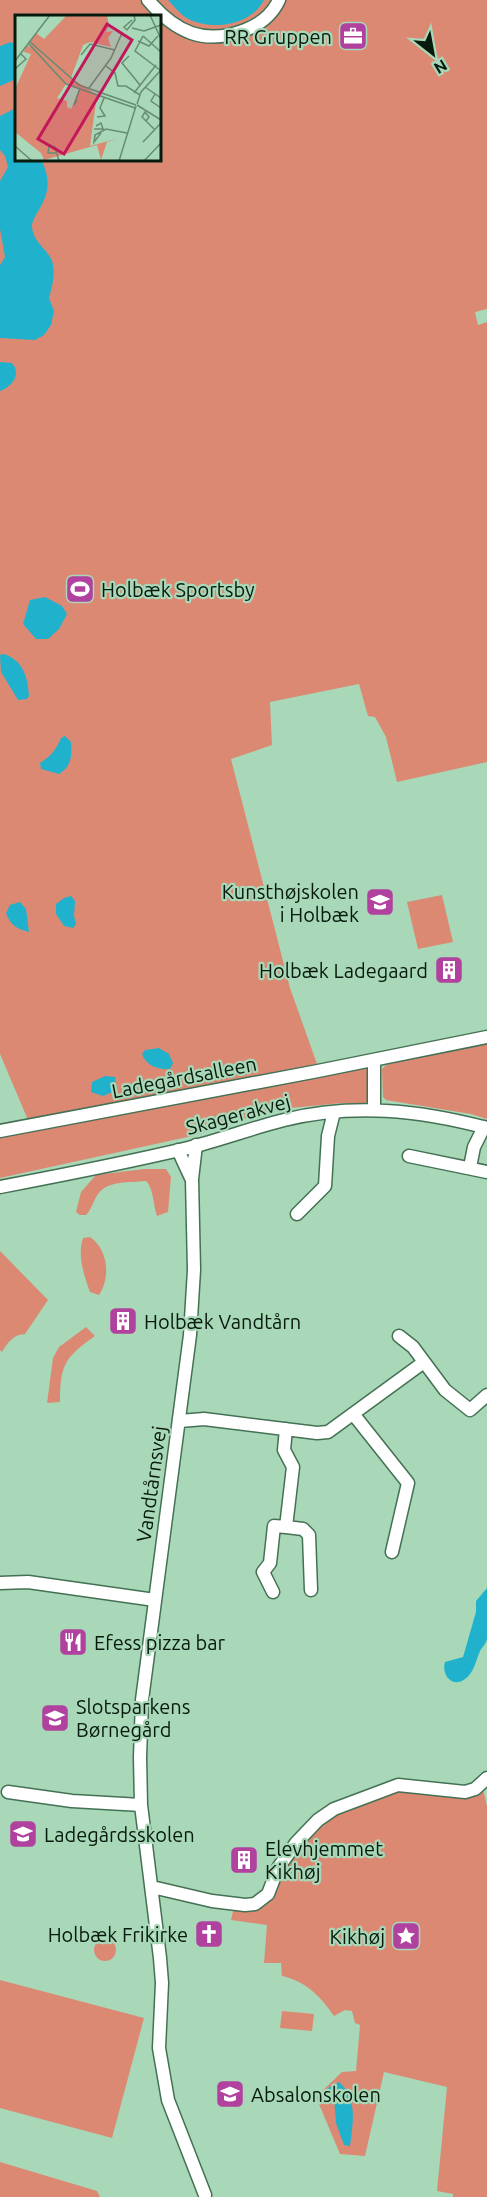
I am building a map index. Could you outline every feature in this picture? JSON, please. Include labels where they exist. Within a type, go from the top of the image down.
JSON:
[{"type":"street","points":[[147,0],[171,23],[195,35],[210,38],[230,35],[266,19],[279,0]]},
{"type":"street","name":"Ladegårdsalleen","points":[[0,1131],[375,1060],[487,1036]]},
{"type":"street","points":[[374,1109],[375,1060]]},
{"type":"street","name":"Skagerakvej","points":[[0,1187],[178,1150],[283,1120],[333,1112],[374,1109],[421,1113],[482,1126]]},
{"type":"street","points":[[297,1214],[325,1186],[328,1136],[333,1112]]},
{"type":"street","points":[[319,1114],[328,1136]]},
{"type":"street","points":[[470,1167],[482,1126]]},
{"type":"street","name":"Vandtårnsvej","points":[[196,1145],[192,1179],[194,1279],[181,1416],[142,1700],[140,1757],[141,1799],[162,1983],[159,2048],[168,2100],[205,2195]]},
{"type":"street","name":"Vandtårnsvej","points":[[178,1150],[192,1179]]},
{"type":"street","points":[[409,1156],[487,1172]]},
{"type":"street","points":[[399,1336],[413,1347],[445,1390],[470,1410],[487,1395]]},
{"type":"street","points":[[181,1416],[317,1433],[328,1432],[424,1362]]},
{"type":"street","points":[[354,1415],[408,1483],[392,1552]]},
{"type":"street","points":[[286,1429],[284,1450],[293,1467],[286,1527]]},
{"type":"street","points":[[273,1592],[263,1572],[270,1563],[274,1526],[303,1529],[309,1535],[311,1590]]},
{"type":"street","points":[[0,1583],[28,1582],[155,1600]]},
{"type":"street","points":[[152,1892],[245,1905],[255,1904],[268,1894],[278,1868],[296,1842],[318,1820],[334,1809],[398,1785],[465,1792],[475,1789],[487,1778]]},
{"type":"street","points":[[8,1792],[72,1801],[107,1802],[141,1799]]},
{"type":"shaded area","name":"Holbæk Sportsby","points":[[0,0],[487,0],[487,309],[475,312],[478,325],[487,322],[487,762],[397,782],[386,737],[375,717],[368,716],[359,684],[270,702],[272,745],[231,759],[290,988],[317,1064],[28,1120],[0,1054]]},
{"type":"shaded area","points":[[442,895],[453,942],[418,949],[407,902]]},
{"type":"shaded area","points":[[487,1040],[487,1119],[471,1114],[386,1100],[383,1097],[382,1069],[386,1065]]},
{"type":"shaded area","points":[[369,1064],[368,1100],[365,1103],[280,1109],[192,1136],[0,1178],[0,1136]]},
{"type":"shaded area","points":[[144,1169],[166,1169],[171,1177],[168,1212],[157,1216],[152,1193],[146,1181],[107,1186],[98,1194],[86,1215],[76,1212],[81,1192],[96,1175]]},
{"type":"shaded area","points":[[90,1237],[101,1249],[106,1264],[105,1280],[99,1295],[90,1292],[82,1265],[83,1238]]},
{"type":"shaded area","points":[[0,1251],[48,1300],[25,1334],[11,1340],[2,1352],[0,1350]]},
{"type":"shaded area","points":[[86,1327],[95,1336],[77,1350],[66,1363],[61,1379],[60,1402],[47,1403],[53,1358],[59,1347]]},
{"type":"shaded area","points":[[483,1789],[487,1806],[487,2197],[453,2197],[453,2194],[437,2191],[447,2087],[384,2072],[365,2156],[340,2154],[316,2097],[342,2072],[356,2071],[360,2025],[355,2023],[352,2011],[345,2010],[334,2016],[324,2002],[306,1986],[282,1976],[281,1963],[264,1963],[267,1925],[231,1920],[234,1907],[257,1908],[266,1904],[274,1893],[285,1865],[312,1834],[333,1816],[387,1793],[406,1790]]},
{"type":"shaded area","points":[[105,1939],[113,1942],[116,1950],[113,1958],[105,1961],[97,1958],[94,1950],[97,1942]]},
{"type":"shaded area","points":[[0,1980],[144,2018],[112,2138],[0,2108]]},
{"type":"shaded area","points":[[282,2011],[314,2014],[312,2031],[280,2028]]},
{"type":"shaded area","points":[[0,2162],[97,2191],[100,2197],[0,2197]]},
{"type":"water","points":[[168,0],[264,0],[250,16],[229,24],[217,25],[195,22],[185,17]]},
{"type":"water","points":[[11,42],[15,44],[15,79],[0,86],[0,46]]},
{"type":"water","points":[[15,108],[15,160],[41,160],[47,178],[46,196],[32,225],[34,236],[52,261],[54,275],[49,298],[54,311],[51,325],[44,335],[35,340],[0,338],[0,265],[5,257],[0,229],[0,181],[8,167],[5,156],[0,150],[0,116]]},
{"type":"water","points":[[0,362],[12,363],[16,376],[12,383],[0,391]]},
{"type":"water","points":[[45,597],[62,606],[67,614],[59,629],[48,639],[36,639],[23,624],[30,600]]},
{"type":"water","points":[[3,654],[15,660],[23,670],[29,696],[27,699],[18,700],[1,672],[0,655]]},
{"type":"water","points":[[65,736],[71,742],[71,756],[66,767],[59,774],[41,769],[40,763],[50,755],[61,738]]},
{"type":"water","points":[[71,896],[75,901],[76,924],[73,928],[64,926],[56,914],[56,904]]},
{"type":"water","points":[[20,902],[26,909],[29,932],[14,926],[6,913],[10,905]]},
{"type":"water","points":[[159,1048],[169,1054],[173,1063],[170,1069],[153,1066],[142,1054],[145,1050]]},
{"type":"water","points":[[105,1076],[115,1077],[117,1090],[103,1096],[91,1092],[92,1082]]},
{"type":"water","points":[[487,1588],[487,1639],[468,1676],[460,1682],[452,1681],[446,1675],[445,1662],[463,1657],[476,1612],[476,1601]]},
{"type":"water","points":[[339,2082],[352,2104],[350,2146],[344,2145],[336,2123],[334,2098],[327,2093],[328,2088]]},
{"type":"place","name":"RR Gruppen","points":[[353,36]]},
{"type":"place","name":"Holbæk Sportsby","points":[[80,589]]},
{"type":"place","name":"Kunsthøjskolen i Holbæk","points":[[380,902]]},
{"type":"place","name":"Holbæk Ladegaard","points":[[449,970]]},
{"type":"place","name":"Holbæk Vandtårn","points":[[123,1321]]},
{"type":"place","name":"Efess pizza bar","points":[[73,1642]]},
{"type":"place","name":"Slotsparkens Børnegård","points":[[55,1718]]},
{"type":"place","name":"Ladegårdsskolen","points":[[23,1834]]},
{"type":"place","name":"Elevhjemmet Kikhøj","points":[[244,1860]]},
{"type":"place","name":"Holbæk Frikirke","points":[[209,1934]]},
{"type":"place","name":"Kikhøj","points":[[406,1936]]},
{"type":"place","name":"Absalonskolen","points":[[230,2094]]}]
